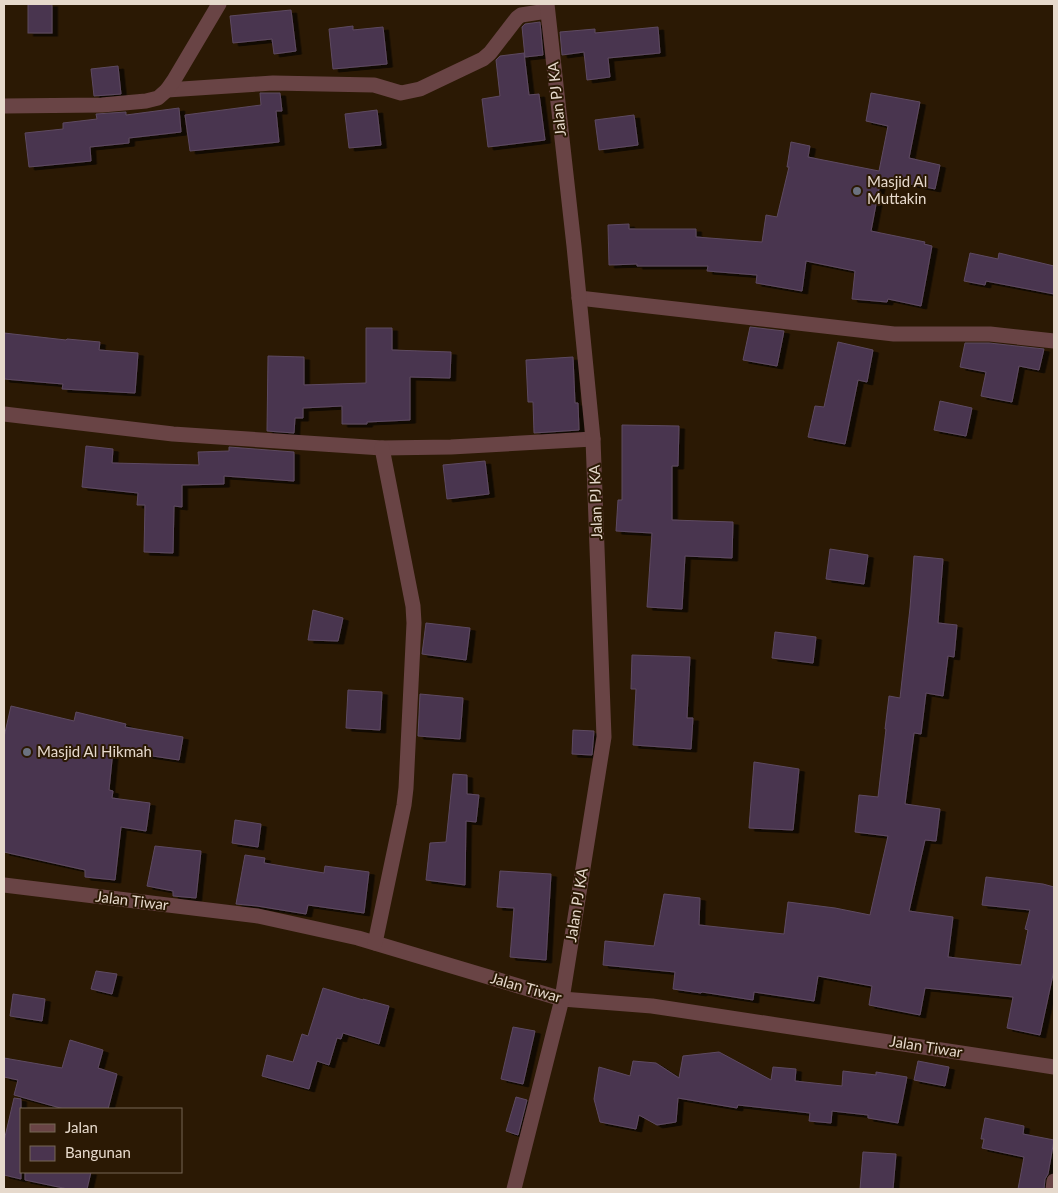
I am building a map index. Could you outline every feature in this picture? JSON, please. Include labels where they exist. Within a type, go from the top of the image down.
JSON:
[{"type":"street","points":[[4,106],[102,106],[158,98],[167,90],[219,4]]},
{"type":"street","points":[[167,90],[273,83],[374,85],[401,93],[410,92],[420,89],[483,58],[490,53],[516,18],[547,7]]},
{"type":"street","name":"Jalan PJ KA","points":[[514,1189],[562,999],[604,736],[593,439],[547,7]]},
{"type":"street","points":[[579,298],[894,334],[990,334],[1054,341]]},
{"type":"street","points":[[4,414],[173,434],[382,448],[451,447],[593,439]]},
{"type":"street","points":[[375,943],[405,796],[414,623],[413,606],[382,448]]},
{"type":"street","name":"Jalan Tiwar","points":[[4,885],[258,916],[358,938],[562,999],[652,1006],[1054,1067]]},
{"type":"street","points":[[1053,1189],[1054,1181]]},
{"type":"building","points":[[28,4],[52,4],[52,33],[28,33]]},
{"type":"building","points":[[291,10],[296,51],[274,54],[272,39],[233,43],[230,16]]},
{"type":"building","points":[[540,22],[543,55],[525,57],[522,27],[525,24]]},
{"type":"building","points":[[353,26],[353,30],[383,27],[387,64],[333,69],[329,29]]},
{"type":"building","points":[[658,27],[660,53],[608,58],[610,77],[587,80],[584,52],[562,55],[560,32],[595,29],[595,33]]},
{"type":"building","points":[[524,53],[529,95],[539,94],[545,140],[488,147],[482,99],[500,96],[496,60],[500,56]]},
{"type":"building","points":[[118,66],[121,94],[94,96],[91,69]]},
{"type":"building","points":[[260,93],[280,93],[282,111],[276,111],[279,142],[190,151],[185,115],[261,105]]},
{"type":"building","points":[[871,93],[920,102],[909,158],[940,165],[935,189],[881,178],[871,231],[925,242],[924,244],[932,246],[921,306],[888,299],[887,302],[852,299],[855,271],[806,261],[802,291],[756,283],[757,275],[707,271],[708,266],[609,265],[608,225],[629,224],[629,229],[696,229],[696,237],[762,242],[766,215],[777,217],[789,167],[787,167],[791,142],[810,146],[808,157],[879,171],[888,126],[866,121]]},
{"type":"building","points":[[179,108],[181,132],[129,138],[129,143],[90,147],[91,161],[29,167],[25,133],[63,129],[63,123],[97,119],[96,114],[126,112],[126,115]]},
{"type":"building","points":[[377,110],[381,145],[349,148],[345,114]]},
{"type":"building","points":[[634,115],[638,145],[599,150],[595,120]]},
{"type":"building","points":[[970,253],[998,259],[999,253],[1054,266],[1054,294],[986,281],[985,285],[964,281]]},
{"type":"building","points":[[750,327],[784,331],[777,366],[743,360]]},
{"type":"building","points":[[366,328],[392,328],[392,350],[451,352],[450,378],[410,377],[410,420],[342,424],[342,406],[303,408],[303,418],[295,418],[294,433],[267,431],[268,356],[304,357],[304,385],[366,383]]},
{"type":"building","points":[[4,333],[100,342],[99,350],[138,353],[135,393],[62,389],[63,384],[4,379]]},
{"type":"building","points":[[838,342],[873,350],[867,382],[858,380],[845,444],[808,437],[815,406],[824,407]]},
{"type":"building","points":[[965,343],[989,343],[1044,349],[1039,370],[1019,366],[1012,402],[981,396],[986,372],[960,367]]},
{"type":"building","points":[[573,357],[575,403],[578,403],[579,430],[534,433],[533,402],[528,402],[526,360]]},
{"type":"building","points":[[940,401],[972,408],[966,436],[934,430]]},
{"type":"building","points":[[622,425],[679,426],[678,466],[672,466],[672,520],[733,522],[732,558],[685,556],[682,609],[647,607],[652,533],[616,531],[618,500],[622,500]]},
{"type":"building","points":[[86,446],[113,449],[112,463],[199,465],[198,452],[229,451],[229,447],[294,452],[294,481],[224,476],[224,484],[182,485],[182,507],[174,506],[173,553],[144,552],[145,505],[137,505],[138,493],[82,487]]},
{"type":"building","points":[[485,461],[489,494],[447,499],[443,465]]},
{"type":"building","points":[[830,549],[868,555],[864,584],[826,579]]},
{"type":"building","points":[[914,556],[943,559],[938,623],[957,625],[954,657],[948,656],[943,696],[926,693],[921,734],[914,733],[905,804],[940,809],[936,841],[925,840],[909,911],[953,917],[948,957],[1021,965],[1028,930],[1025,929],[1030,910],[982,905],[986,877],[1054,887],[1054,970],[1040,1035],[1007,1028],[1013,997],[925,988],[920,1015],[869,1005],[872,986],[818,976],[814,1001],[754,992],[753,1000],[673,989],[675,972],[603,965],[605,941],[654,946],[664,894],[700,898],[699,925],[784,934],[788,902],[870,915],[888,836],[855,832],[859,795],[878,797],[889,696],[900,698]]},
{"type":"building","points":[[313,610],[343,618],[338,641],[308,640]]},
{"type":"building","points":[[426,623],[470,628],[466,660],[422,654]]},
{"type":"building","points":[[775,632],[816,637],[813,663],[772,658]]},
{"type":"building","points":[[632,655],[690,657],[687,718],[693,718],[691,749],[633,745],[636,689],[631,689]]},
{"type":"building","points":[[348,690],[382,692],[380,730],[346,728]]},
{"type":"building","points":[[420,694],[463,698],[460,739],[418,736]]},
{"type":"building","points":[[11,706],[74,721],[76,712],[126,724],[125,727],[183,737],[179,760],[113,750],[109,790],[113,791],[112,798],[150,803],[146,831],[121,827],[115,880],[85,877],[85,870],[4,852],[4,737]]},
{"type":"building","points":[[573,730],[594,731],[592,755],[572,754]]},
{"type":"building","points":[[754,762],[799,769],[793,830],[749,828]]},
{"type":"building","points":[[453,774],[467,775],[467,794],[479,795],[476,822],[466,821],[465,885],[426,880],[430,843],[446,842]]},
{"type":"building","points":[[235,820],[261,824],[258,847],[232,843]]},
{"type":"building","points":[[155,846],[201,851],[196,898],[173,896],[173,891],[147,886]]},
{"type":"building","points":[[245,855],[265,858],[264,863],[324,873],[325,866],[369,872],[364,913],[308,905],[306,914],[236,904]]},
{"type":"building","points":[[500,871],[551,874],[546,960],[510,957],[514,908],[497,907]]},
{"type":"building","points":[[96,971],[117,974],[112,994],[91,989]]},
{"type":"building","points":[[323,988],[389,1006],[379,1044],[343,1033],[341,1039],[337,1038],[329,1065],[317,1061],[309,1089],[262,1076],[267,1055],[293,1062],[302,1034],[308,1036]]},
{"type":"building","points":[[13,994],[45,999],[42,1021],[10,1016]]},
{"type":"building","points":[[513,1027],[535,1031],[523,1084],[501,1079]]},
{"type":"building","points":[[70,1040],[103,1050],[98,1068],[117,1074],[108,1108],[60,1108],[14,1095],[18,1080],[4,1077],[4,1058],[62,1068]]},
{"type":"building","points":[[719,1052],[771,1080],[773,1067],[796,1069],[795,1081],[842,1086],[843,1071],[876,1075],[876,1072],[907,1077],[898,1123],[868,1118],[868,1115],[832,1111],[831,1123],[809,1121],[810,1113],[738,1105],[737,1108],[678,1098],[676,1122],[657,1125],[639,1115],[636,1129],[600,1122],[594,1099],[599,1067],[630,1076],[633,1061],[656,1063],[679,1078],[683,1056]]},
{"type":"building","points":[[918,1061],[949,1067],[945,1086],[914,1080]]},
{"type":"building","points":[[516,1097],[527,1100],[518,1135],[506,1131]]},
{"type":"building","points":[[14,1098],[21,1099],[21,1179],[4,1175],[4,1141]]},
{"type":"building","points":[[985,1118],[1024,1126],[1023,1134],[1054,1140],[1044,1189],[1018,1189],[1024,1157],[982,1148],[984,1139],[981,1139]]},
{"type":"building","points":[[863,1152],[896,1154],[893,1189],[860,1189]]},
{"type":"building","points":[[25,1173],[91,1173],[87,1189],[68,1189],[25,1180]]},
{"type":"place","name":"Masjid Al Muttakin","points":[[857,191]]},
{"type":"place","name":"Masjid Al Hikmah","points":[[27,752]]}]
